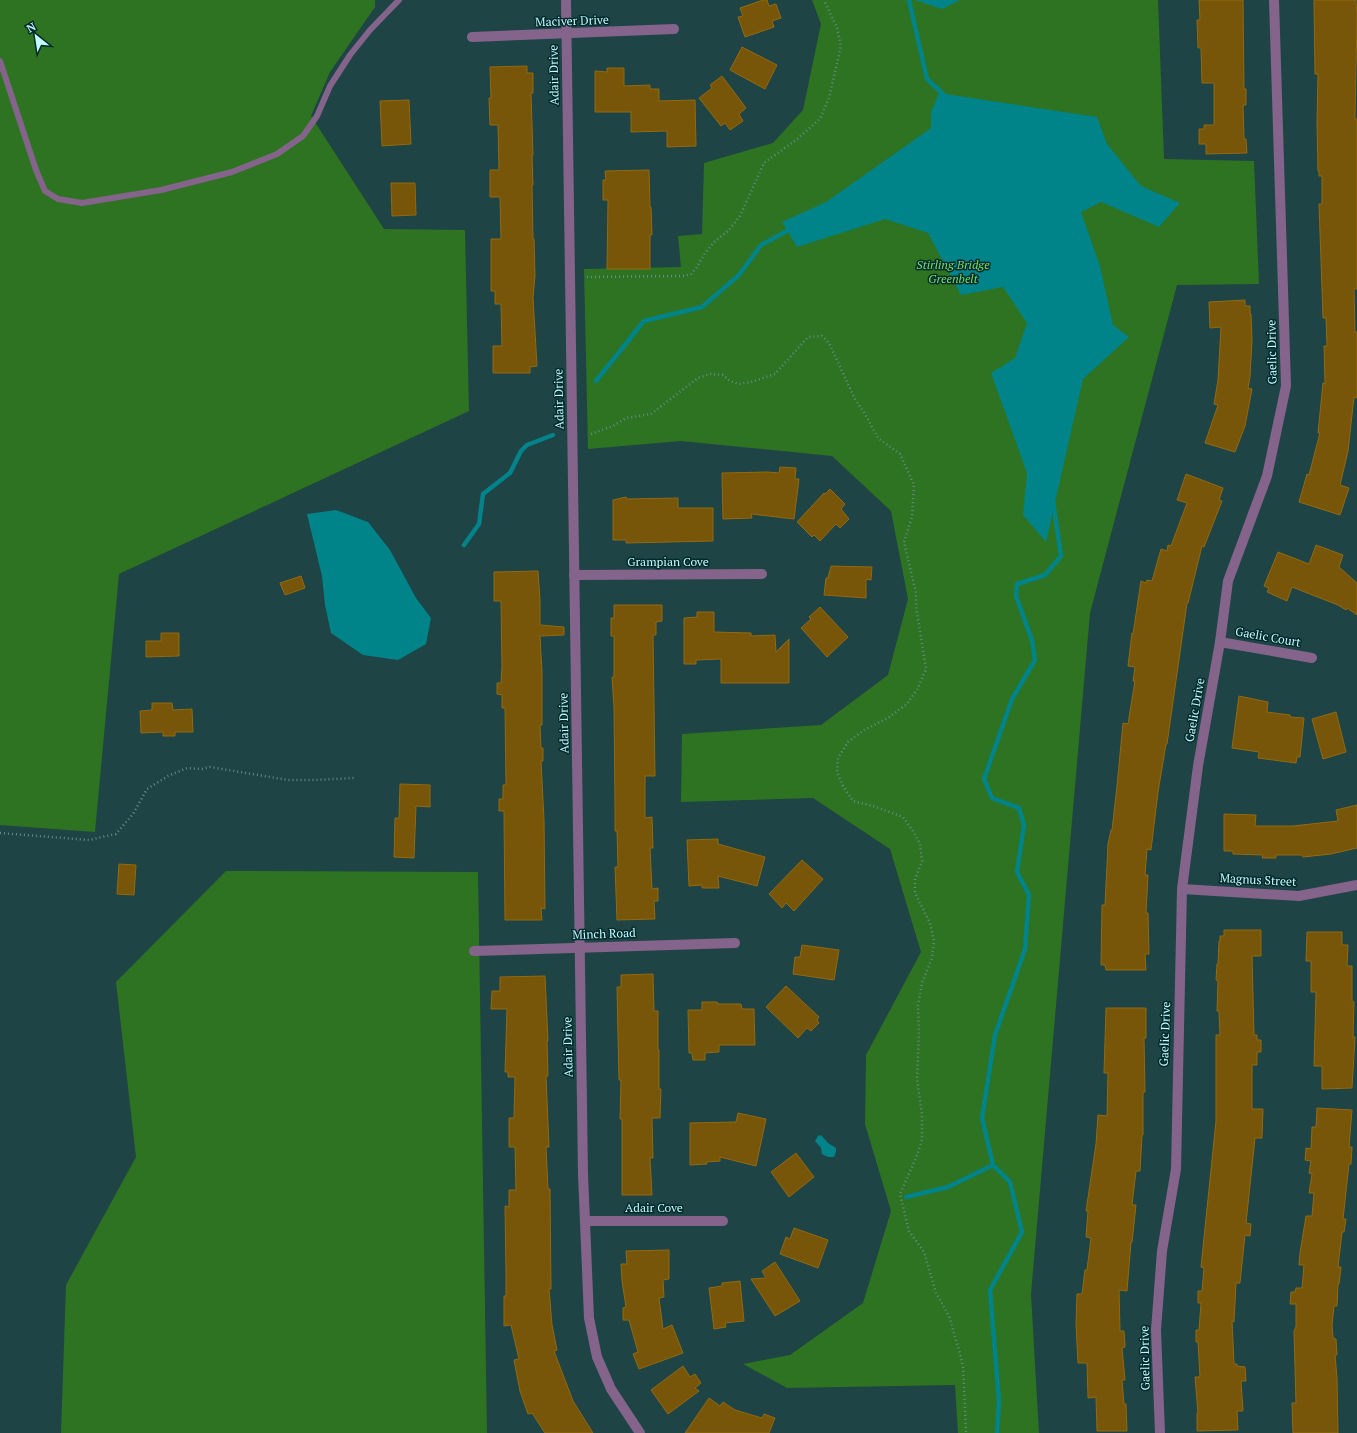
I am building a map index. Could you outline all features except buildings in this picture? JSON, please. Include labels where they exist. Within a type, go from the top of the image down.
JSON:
[{"type":"street","name":"Adair Drive","points":[[566,0],[580,947],[585,1221],[589,1318],[597,1357],[611,1389],[640,1433]]},
{"type":"street","name":"Gaelic Drive","points":[[1160,1433],[1156,1330],[1162,1251],[1176,1169],[1182,889],[1198,766],[1220,642],[1228,581],[1268,476],[1286,386],[1274,0]]},
{"type":"street","name":"Maciver Drive","points":[[472,38],[674,29]]},
{"type":"street","name":"Grampian Cove","points":[[574,575],[762,574]]},
{"type":"street","name":"Gaelic Court","points":[[1220,642],[1312,658]]},
{"type":"street","name":"Magnus Street","points":[[1182,889],[1299,896],[1357,885]]},
{"type":"street","name":"Minch Road","points":[[474,951],[735,943]]},
{"type":"street","name":"Adair Cove","points":[[585,1221],[723,1221]]},
{"type":"lane","points":[[0,61],[36,170],[45,191],[58,199],[82,203],[161,190],[232,172],[277,154],[303,136],[317,116],[330,86],[350,55],[370,30],[399,0]]},
{"type":"path","points":[[587,278],[684,276],[691,274],[697,267],[705,252],[714,242],[729,230],[740,216],[764,163],[796,140],[820,119],[829,98],[841,46],[837,28],[824,0]]},
{"type":"path","points":[[591,434],[614,426],[626,418],[651,414],[698,378],[710,374],[723,375],[730,381],[739,384],[751,382],[775,374],[808,336],[822,336],[829,343],[855,399],[878,438],[900,454],[914,485],[912,517],[904,542],[916,593],[916,606],[926,669],[917,690],[907,704],[888,718],[864,730],[848,742],[838,758],[837,772],[843,786],[853,801],[873,806],[903,817],[914,831],[920,844],[922,861],[915,879],[915,893],[930,923],[934,941],[932,958],[922,984],[918,1006],[919,1031],[917,1079],[922,1114],[922,1140],[916,1158],[900,1194],[908,1232],[924,1252],[933,1287],[949,1316],[959,1350],[963,1366],[966,1433]]},
{"type":"path","points":[[0,833],[89,840],[116,834],[133,814],[147,789],[168,776],[187,768],[202,769],[210,767],[288,780],[354,778]]},
{"type":"green space","points":[[0,0],[375,0],[375,7],[330,72],[311,116],[384,229],[465,230],[469,411],[119,574],[95,832],[0,825]]},
{"type":"green space","name":"Stirling Bridge Greenbelt","points":[[812,0],[1158,0],[1164,159],[1254,161],[1259,284],[1177,285],[1090,613],[1031,1294],[1039,1433],[958,1433],[955,1385],[787,1388],[743,1364],[790,1355],[863,1303],[891,1211],[865,1124],[866,1055],[921,952],[890,849],[813,798],[681,802],[682,734],[821,725],[888,675],[908,599],[891,511],[832,456],[681,441],[588,449],[584,269],[681,267],[678,236],[702,234],[704,163],[773,143],[803,110],[821,24]]},
{"type":"green space","points":[[226,871],[478,872],[487,1433],[61,1433],[66,1285],[136,1157],[116,982]]},
{"type":"water","points":[[915,0],[960,0],[942,9]]},
{"type":"water","points":[[939,93],[1097,117],[1107,144],[1141,186],[1180,203],[1159,227],[1101,202],[1081,212],[1100,266],[1113,325],[1129,337],[1083,379],[1046,542],[1023,515],[1027,473],[991,373],[1015,358],[1027,323],[1003,287],[961,295],[928,233],[885,219],[797,247],[782,222],[826,202],[931,128],[931,112]]},
{"type":"water","points":[[336,510],[368,522],[390,550],[416,598],[431,618],[426,644],[398,660],[363,655],[331,633],[325,605],[322,576],[307,514]]},
{"type":"water","points":[[821,1135],[828,1143],[836,1148],[834,1157],[828,1157],[822,1154],[821,1148],[815,1141],[818,1136]]},
{"type":"waterway","points":[[909,0],[927,79],[946,97]]},
{"type":"waterway","points":[[596,381],[644,321],[702,307],[739,275],[761,245],[792,228]]},
{"type":"waterway","points":[[464,545],[479,524],[483,494],[510,473],[521,451],[527,445],[553,435]]},
{"type":"waterway","points":[[997,1433],[999,1401],[990,1290],[1022,1232],[1010,1182],[993,1165],[982,1118],[995,1035],[1025,949],[1029,895],[1017,872],[1024,825],[1019,808],[992,798],[984,779],[1012,699],[1035,660],[1032,640],[1016,596],[1017,584],[1045,575],[1061,556],[1053,501]]},
{"type":"waterway","points":[[906,1197],[948,1187],[993,1165]]}]
